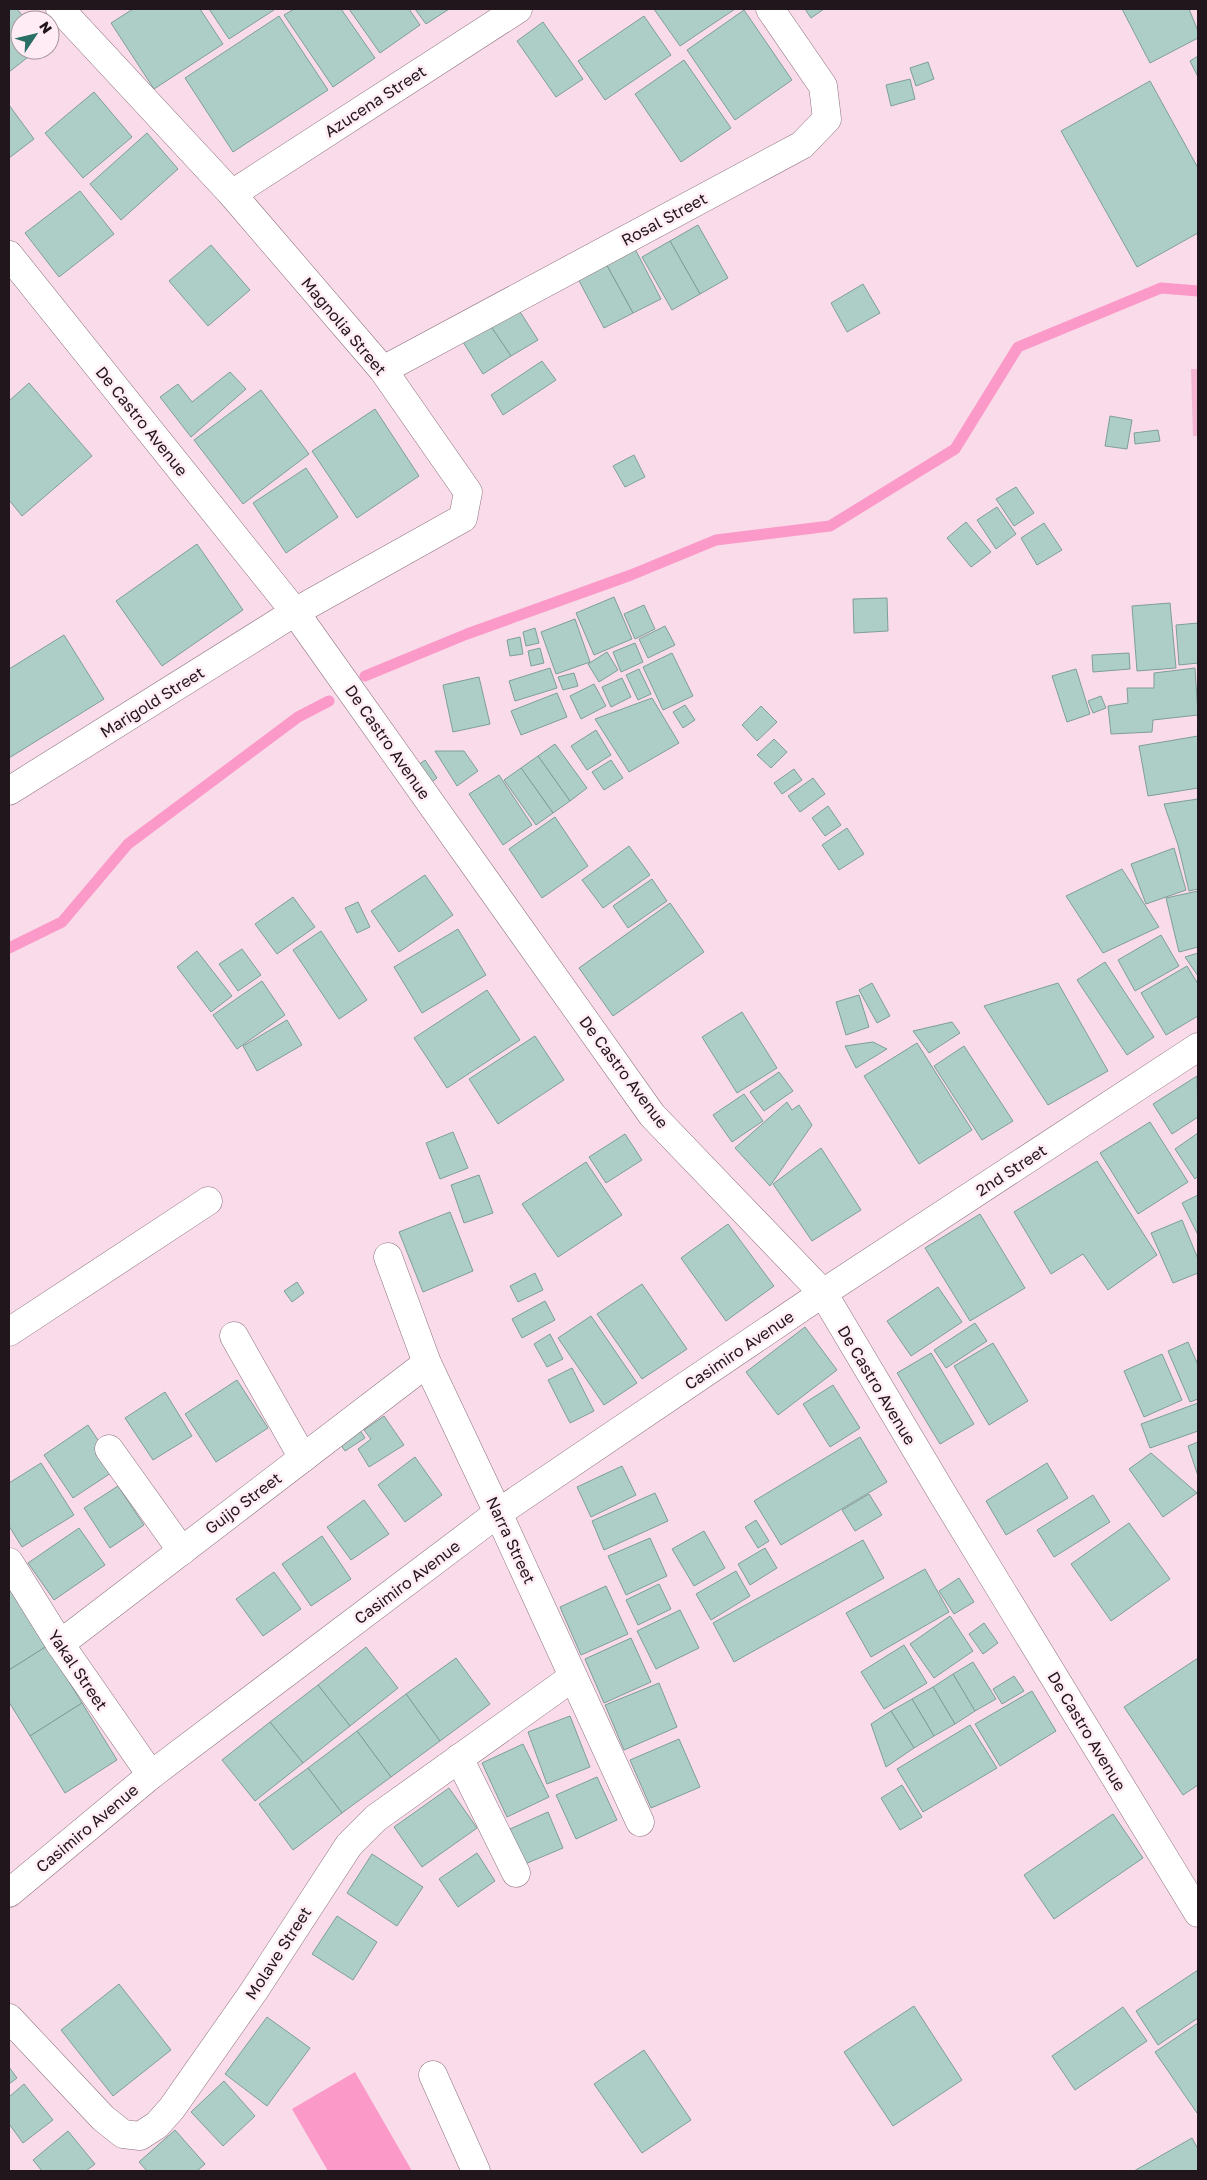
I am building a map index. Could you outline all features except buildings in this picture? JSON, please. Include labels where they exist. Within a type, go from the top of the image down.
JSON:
[{"type":"street","name":"Azucena Street","points":[[232,194],[518,9]]},
{"type":"street","name":"Rosal Street","points":[[383,370],[802,145],[826,119],[823,86],[770,9]]},
{"type":"street","name":"Magnolia Street","points":[[73,13],[383,370],[468,492],[463,518],[295,612]]},
{"type":"street","name":"De Castro Avenue","points":[[9,255],[295,612],[652,1115],[823,1293],[945,1498],[1198,1913]]},
{"type":"street","name":"Marigold Street","points":[[9,791],[295,612]]},
{"type":"street","name":"2nd Street","points":[[823,1293],[1198,1047]]},
{"type":"street","points":[[9,1332],[208,1201]]},
{"type":"street","name":"Narra Street","points":[[388,1257],[427,1363],[640,1822]]},
{"type":"street","name":"Casimiro Avenue","points":[[9,1893],[151,1775],[498,1513],[823,1293]]},
{"type":"street","points":[[234,1336],[303,1458]]},
{"type":"street","name":"Guijo Street","points":[[60,1644],[427,1363]]},
{"type":"street","points":[[109,1448],[182,1551]]},
{"type":"street","name":"Yakal Street","points":[[9,1562],[60,1644],[151,1775]]},
{"type":"street","name":"Molave Street","points":[[9,2018],[103,2118],[123,2134],[140,2136],[157,2125],[172,2108],[254,1991],[349,1845],[376,1818],[573,1677]]},
{"type":"street","points":[[459,1758],[516,1873]]},
{"type":"street","points":[[433,2075],[476,2171]]},
{"type":"shaded area","points":[[1191,369],[1198,369],[1198,436],[1193,436]]},
{"type":"shaded area","points":[[355,2072],[412,2171],[328,2171],[292,2109]]},
{"type":"waterway","points":[[365,676],[467,634],[631,575],[716,540],[830,526],[955,449],[1018,347],[1161,288],[1198,291]]},
{"type":"waterway","points":[[9,948],[62,922],[128,844],[298,717],[329,701]]}]
